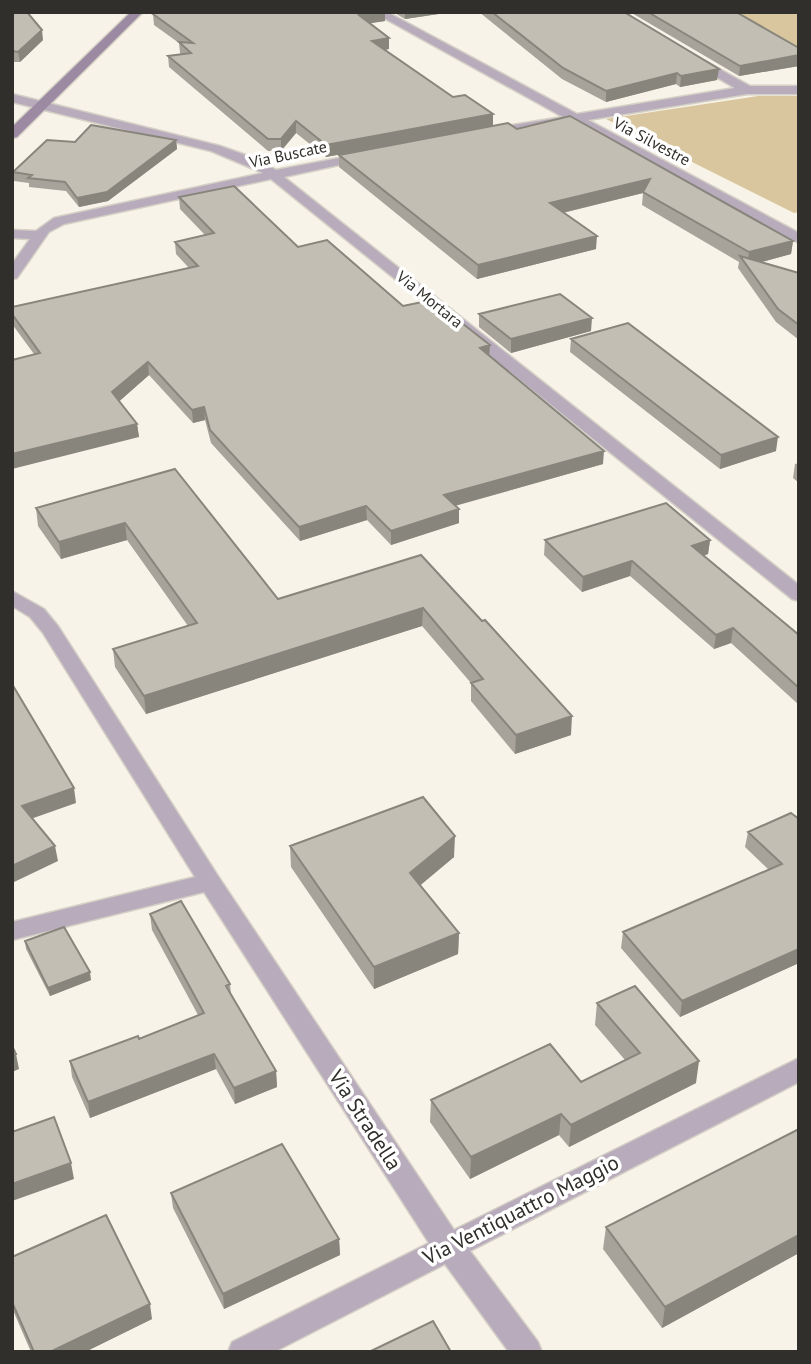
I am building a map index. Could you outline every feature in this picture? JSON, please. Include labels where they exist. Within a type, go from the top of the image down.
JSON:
[{"type":"street","points":[[12,134],[138,12]]},
{"type":"street","name":"Via Silvestre","points":[[378,12],[799,239]]},
{"type":"street","points":[[683,52],[747,90]]},
{"type":"street","points":[[469,136],[747,90],[799,90]]},
{"type":"street","name":"Via Mortara","points":[[12,98],[220,149],[249,159],[275,175],[799,595]]},
{"type":"street","name":"Via Buscate","points":[[40,235],[51,225],[66,219],[386,151]]},
{"type":"street","points":[[12,233],[40,235]]},
{"type":"street","points":[[16,266],[40,235]]},
{"type":"street","name":"Via Stradella","points":[[12,597],[37,613],[51,630],[210,882],[448,1247],[527,1352]]},
{"type":"street","points":[[12,931],[210,882]]},
{"type":"street","name":"Via Ventiquattro Maggio","points":[[243,1352],[799,1069]]},
{"type":"shaded area","points":[[732,12],[799,12],[799,49]]},
{"type":"shaded area","points":[[758,96],[799,96],[799,212],[794,213],[606,119]]},
{"type":"building","points":[[12,12],[27,12],[42,30],[18,52],[12,51]]},
{"type":"building","points":[[376,12],[359,15],[389,38],[372,41],[453,97],[465,95],[493,114],[326,145],[296,121],[281,139],[268,139],[168,56],[191,53],[179,42],[193,43],[153,14]]},
{"type":"building","points":[[492,12],[624,12],[719,69],[681,76],[677,73],[606,91],[563,68]]},
{"type":"building","points":[[648,12],[736,12],[799,48],[799,55],[740,66]]},
{"type":"building","points":[[570,116],[793,241],[749,252],[643,192],[650,179],[550,203],[597,236],[478,265],[339,155],[508,123],[517,129]]},
{"type":"building","points":[[91,125],[176,140],[107,192],[77,198],[65,182],[28,178],[32,175],[13,172],[47,140],[75,142]]},
{"type":"building","points":[[234,186],[298,247],[327,240],[403,306],[422,302],[447,323],[458,320],[490,345],[480,348],[604,451],[444,495],[459,509],[391,531],[366,506],[299,527],[210,430],[204,407],[192,410],[148,362],[112,392],[137,424],[12,454],[12,360],[40,353],[12,314],[12,307],[198,266],[175,242],[214,233],[179,197]]},
{"type":"building","points":[[740,256],[799,273],[799,325],[778,309]]},
{"type":"building","points":[[560,294],[592,318],[511,339],[479,314]]},
{"type":"building","points":[[628,323],[778,437],[721,455],[571,339]]},
{"type":"building","points":[[175,469],[278,599],[421,555],[482,621],[485,620],[572,716],[516,735],[471,683],[483,679],[423,608],[144,696],[113,649],[197,623],[125,523],[59,542],[36,508]]},
{"type":"building","points":[[666,503],[710,540],[692,546],[799,635],[799,688],[733,628],[716,635],[632,561],[583,577],[545,540]]},
{"type":"building","points":[[12,684],[74,788],[22,806],[55,846],[12,866]]},
{"type":"building","points":[[423,797],[455,836],[410,873],[459,933],[374,967],[290,846]]},
{"type":"building","points":[[791,813],[799,819],[799,949],[682,1001],[623,932],[782,864],[748,832]]},
{"type":"building","points":[[181,901],[230,984],[226,986],[276,1071],[234,1088],[214,1054],[88,1102],[70,1061],[138,1036],[139,1039],[204,1013],[150,914]]},
{"type":"building","points":[[64,927],[90,972],[48,988],[25,941]]},
{"type":"building","points":[[635,986],[699,1061],[571,1125],[561,1114],[471,1157],[431,1100],[550,1044],[581,1082],[640,1053],[597,1003]]},
{"type":"building","points":[[54,1117],[71,1163],[12,1184],[12,1132]]},
{"type":"building","points":[[799,1129],[799,1235],[665,1307],[606,1227]]},
{"type":"building","points":[[282,1144],[339,1239],[223,1294],[171,1193]]},
{"type":"building","points":[[106,1215],[150,1304],[50,1352],[34,1352],[12,1302],[12,1257]]},
{"type":"building","points":[[433,1321],[451,1352],[369,1352]]}]
